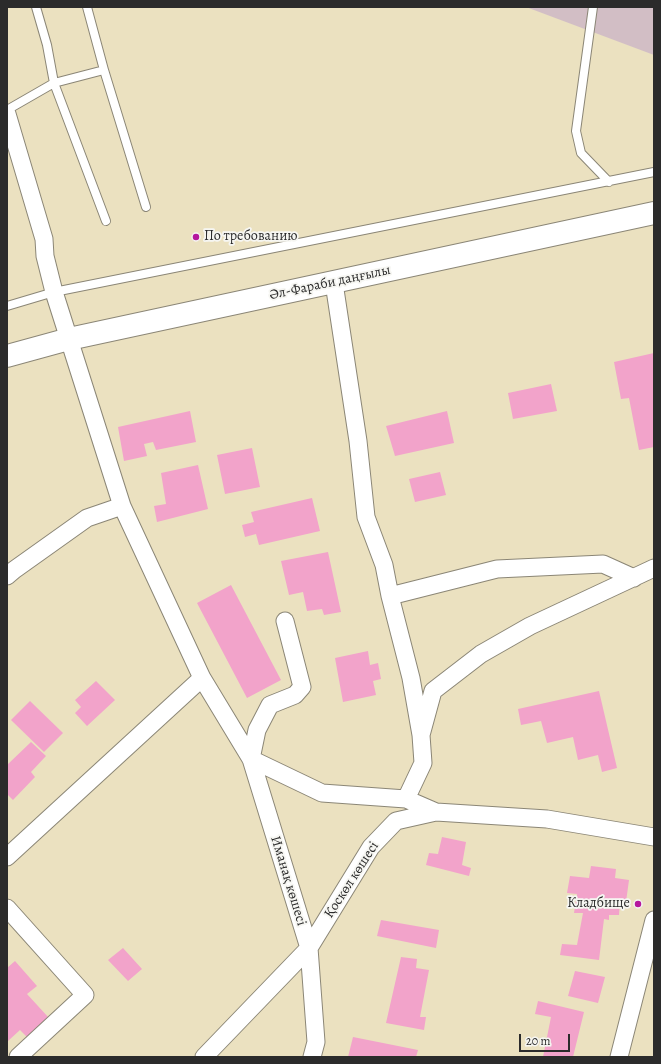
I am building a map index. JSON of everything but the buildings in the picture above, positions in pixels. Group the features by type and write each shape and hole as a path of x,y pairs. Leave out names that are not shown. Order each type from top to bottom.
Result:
{"main road":[{"name":"Әл-Фараби даңғылы","path":"7,356 69,339 654,213"}],"street":[{"name":"Иманақ көшесі","path":"7,114 44,239 45,256 54,292 122,506 202,678 251,759 309,948"},
{"path":"334,283 358,441 366,517 384,565 390,596 411,678 421,734 423,763 406,798"},
{"path":"7,576 87,518 122,506"},
{"path":"390,596 497,569 603,564 634,578"},
{"path":"421,734 433,691 480,654 530,626 654,568"},
{"path":"285,621 302,687 295,695 270,705 258,730 251,759 322,793 406,798 436,812"},
{"path":"7,857 202,678"},
{"name":"Қоскөл көшесі","path":"309,948 371,847 396,821 436,812 547,819 654,837"},
{"path":"9,914 85,995 18,1057"},
{"path":"620,1057 654,920"},
{"path":"204,1057 309,948"},
{"path":"309,948 316,1042 312,1057"}],"lane":[{"path":"36,7 47,45 54,83 106,221"},
{"path":"87,7 104,70 146,207"},
{"path":"593,7 576,131 581,153 609,182"},
{"path":"7,110 54,83 104,70"},
{"path":"7,306 54,292 654,172"}],"shaded area":[{"path":"526,7 654,7 654,55"}],"place":[{"name":"По требованию","path":"196,237"},
{"name":"Кладбище","path":"638,904"}]}
